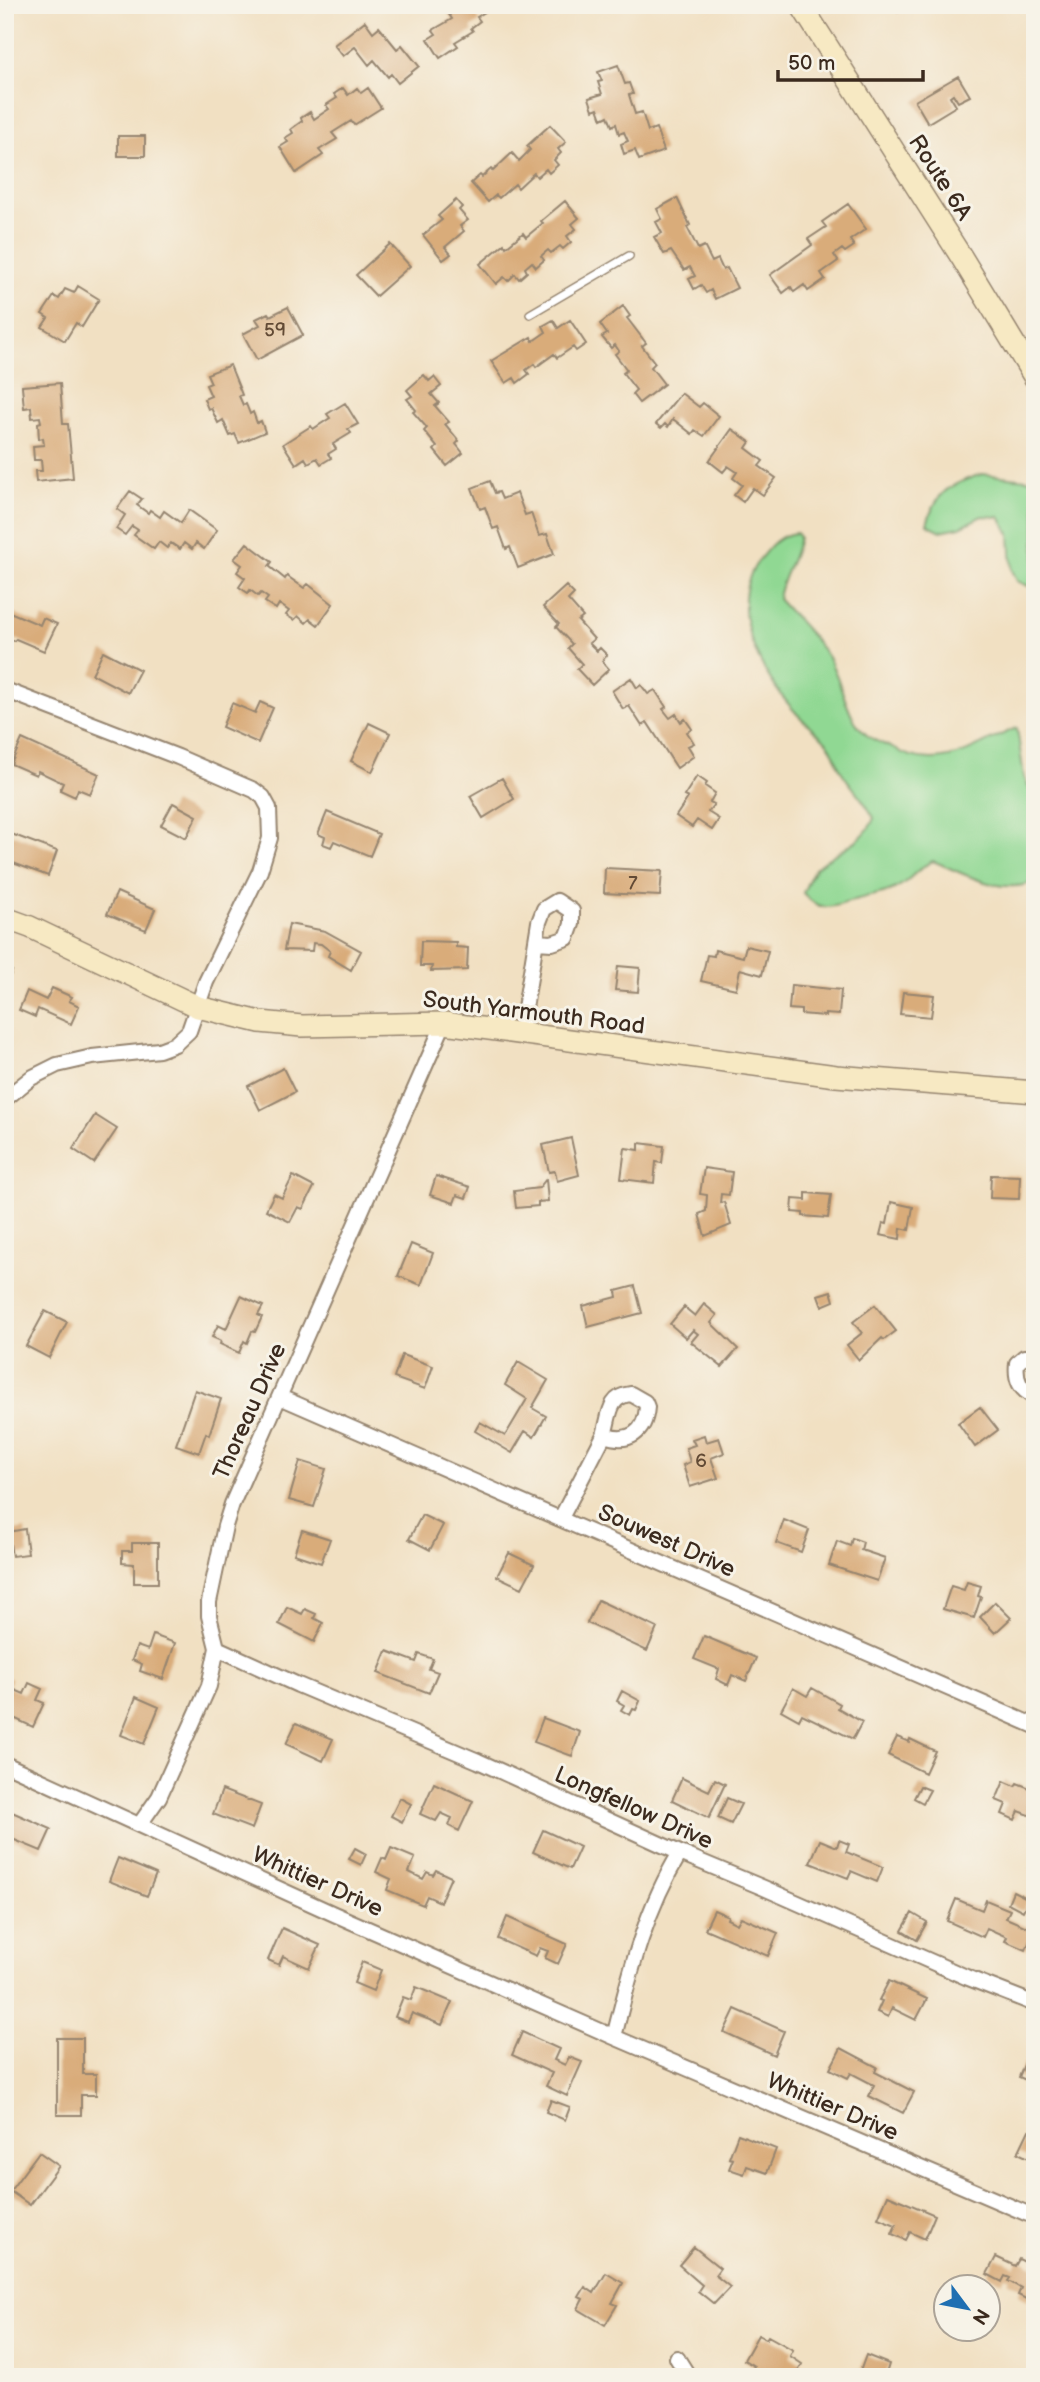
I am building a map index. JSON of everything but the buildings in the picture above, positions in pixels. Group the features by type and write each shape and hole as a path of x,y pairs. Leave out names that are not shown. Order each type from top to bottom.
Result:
{"main road":[{"name":"Route 6A","path":"801,5 1035,378"},
{"name":"South Yarmouth Road","path":"5,918 30,927 198,1007 260,1022 302,1026 444,1023 836,1076 1035,1092"}],"street":[{"path":"5,690 178,757 254,790 269,808 270,838 260,871 206,982 189,1031 175,1044 159,1050 92,1057 57,1065 31,1078 5,1099"},
{"path":"521,1033 536,943"},
{"name":"Thoreau Drive","path":"140,1824 159,1797 209,1686 217,1648 209,1616 209,1602 225,1526 249,1464 444,1023"},
{"path":"1035,1357 1024,1357 1017,1363 1016,1373 1024,1392 1035,1397"},
{"name":"Souwest Drive","path":"280,1397 1035,1726"},
{"path":"561,1518 604,1434"},
{"name":"Longfellow Drive","path":"217,1648 478,1761 680,1853 966,1977 1035,2004"},
{"name":"Whittier Drive","path":"5,1764 334,1914 1035,2217"},
{"path":"614,2037 647,1919 663,1881 680,1853"},
{"path":"677,2358 689,2377"}],"lane":[{"path":"530,314 629,256"}],"green space":[{"path":"982,474 1035,480 1035,589 1017,581 1012,570 1010,534 1000,517 982,516 960,527 941,531 927,524 935,504 946,490"},
{"path":"796,533 799,537 797,545 778,599 827,656 854,719 868,736 910,756 936,759 963,753 1017,728 1024,777 1035,801 1035,881 1023,885 997,885 983,882 933,861 894,889 831,907 817,905 803,893 816,868 863,835 874,818 843,774 829,745 798,715 772,682 752,642 746,621 745,600 749,579 759,560 779,539"}]}
